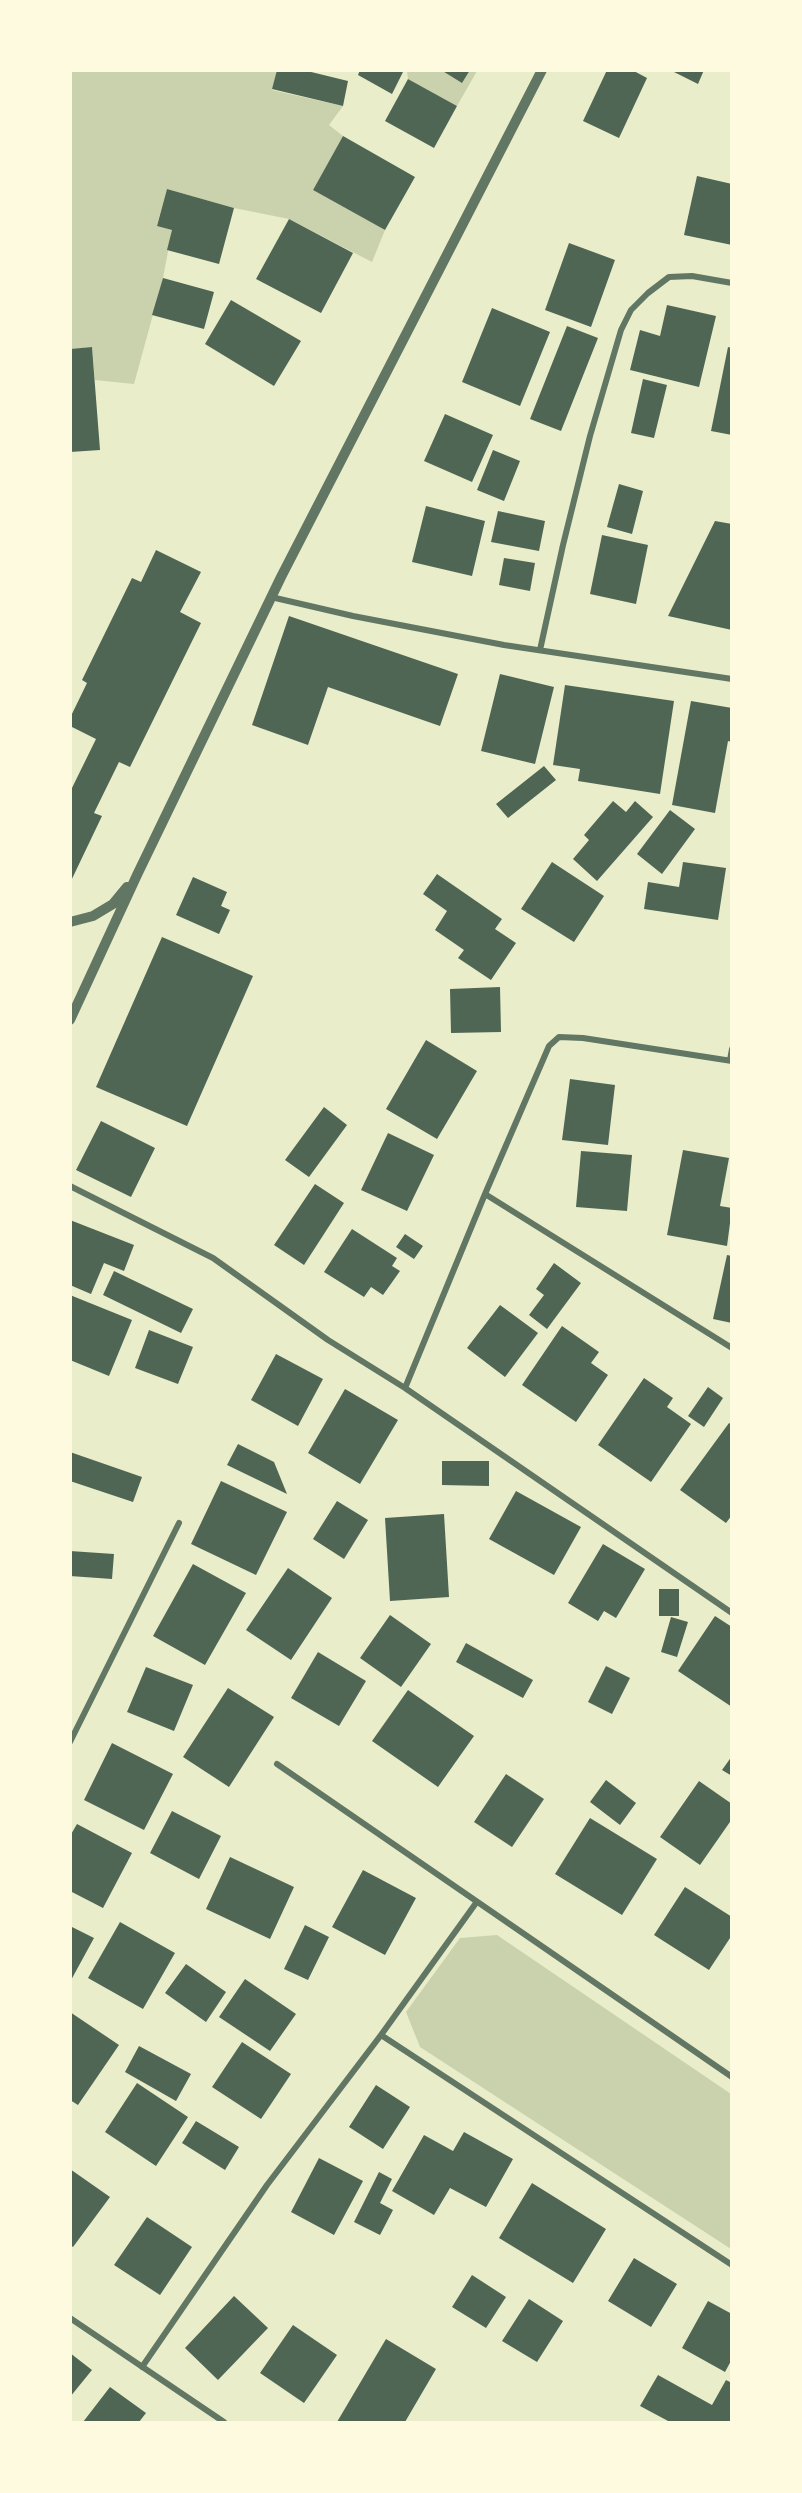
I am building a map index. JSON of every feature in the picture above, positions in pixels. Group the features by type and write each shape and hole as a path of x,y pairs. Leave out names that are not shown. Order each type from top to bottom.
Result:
{"street":[{"path":"70,1020 137,875 272,597 542,70"},
{"path":"540,650 590,436 621,330 631,310 648,292 669,277 692,276 732,283"},
{"path":"272,597 353,616 540,650 732,679"},
{"path":"70,922 93,916 113,904 137,875"},
{"path":"405,1388 549,1046 559,1037 731,1060 732,1049"},
{"path":"70,1186 213,1258 328,1340 405,1388 732,1613"},
{"path":"485,1194 732,1348"},
{"path":"70,1742 179,1523"},
{"path":"277,1764 732,2077"},
{"path":"142,2367 267,2185 381,2035 476,1903"},
{"path":"381,2035 732,2265"},
{"path":"70,2319 224,2422"}],"green space":[{"path":"71,71 277,71 272,90 343,106 329,125 343,136 313,190 385,230 372,262 289,219 234,208 167,189 157,225 172,230 163,278 134,384 95,380 92,347 71,349"},
{"path":"407,71 477,71 457,106 408,79"},
{"path":"497,1935 731,2094 731,2249 420,2047 406,2012 460,1938"}],"building":[{"path":"277,70 303,70 348,81 343,106 272,89"},
{"path":"360,70 404,70 392,94 358,75"},
{"path":"441,70 470,70 462,83"},
{"path":"607,70 632,70 647,78 619,138 583,121"},
{"path":"670,70 704,70 698,84"},
{"path":"408,79 457,106 434,148 385,121"},
{"path":"343,136 415,177 385,230 313,190"},
{"path":"697,176 732,184 732,245 684,235"},
{"path":"167,189 234,208 219,264 167,250 172,230 157,226"},
{"path":"289,219 353,253 321,313 256,279"},
{"path":"569,243 615,260 591,327 545,310"},
{"path":"163,278 214,292 204,329 152,315"},
{"path":"231,300 301,341 274,386 205,344"},
{"path":"667,305 716,316 699,387 630,370 640,330 660,336"},
{"path":"492,308 550,332 520,406 462,382"},
{"path":"567,326 598,338 561,431 530,419"},
{"path":"92,347 100,450 70,452 70,349"},
{"path":"728,347 732,348 732,435 711,431"},
{"path":"643,379 667,385 654,438 631,433"},
{"path":"445,414 493,435 472,482 424,461"},
{"path":"493,450 520,461 504,501 477,490"},
{"path":"619,484 643,491 632,534 607,527"},
{"path":"426,506 485,521 472,576 412,562"},
{"path":"498,511 545,521 539,551 491,542"},
{"path":"715,521 732,524 732,630 668,616"},
{"path":"602,535 648,545 636,604 590,594"},
{"path":"156,550 201,572 180,612 201,623 130,767 119,762 94,813 102,816 70,883 70,792 96,739 70,726 70,718 87,683 82,680 132,578 141,582"},
{"path":"504,558 535,563 530,591 499,585"},
{"path":"289,616 458,674 440,726 328,687 308,745 252,725"},
{"path":"500,674 554,687 535,764 481,751"},
{"path":"565,685 674,701 660,794 578,781 580,769 553,765"},
{"path":"691,701 732,708 732,742 728,741 715,813 672,805"},
{"path":"544,766 556,780 508,818 496,804"},
{"path":"613,801 626,812 635,801 653,817 597,881 573,859 589,840 584,835"},
{"path":"670,810 695,829 662,874 637,854"},
{"path":"552,862 604,896 574,942 521,909"},
{"path":"683,862 726,868 718,920 644,909 648,882 679,887"},
{"path":"437,874 502,919 495,929 516,943 491,980 458,958 464,950 435,930 447,911 423,894"},
{"path":"193,877 227,892 221,906 230,910 219,934 176,915"},
{"path":"162,937 253,976 187,1126 96,1087"},
{"path":"500,987 501,1032 451,1033 450,989"},
{"path":"426,1040 477,1071 437,1139 386,1109"},
{"path":"570,1079 615,1085 608,1145 562,1140"},
{"path":"324,1107 347,1125 309,1177 285,1160"},
{"path":"101,1121 155,1148 131,1197 76,1170"},
{"path":"388,1133 434,1155 407,1211 361,1190"},
{"path":"683,1150 729,1158 720,1206 732,1208 727,1246 667,1235"},
{"path":"581,1151 632,1155 627,1211 576,1207"},
{"path":"315,1184 344,1203 304,1265 274,1245"},
{"path":"70,1220 134,1245 124,1271 104,1263 91,1294 70,1285"},
{"path":"352,1229 397,1258 392,1266 400,1271 383,1295 371,1287 364,1297 324,1272"},
{"path":"405,1234 423,1246 414,1259 396,1247"},
{"path":"727,1255 732,1256 732,1323 713,1319"},
{"path":"554,1263 581,1283 547,1329 529,1315 544,1295 536,1289"},
{"path":"114,1271 193,1309 181,1333 103,1295"},
{"path":"70,1295 132,1320 109,1376 70,1360"},
{"path":"500,1305 538,1333 505,1377 467,1348"},
{"path":"562,1326 599,1352 591,1363 608,1375 576,1422 522,1385"},
{"path":"149,1330 193,1347 178,1384 135,1368"},
{"path":"276,1354 323,1379 298,1426 251,1400"},
{"path":"644,1378 673,1398 667,1407 691,1424 651,1482 598,1445"},
{"path":"708,1387 723,1398 704,1427 688,1416"},
{"path":"345,1389 398,1420 360,1484 308,1453"},
{"path":"729,1423 732,1425 732,1515 726,1523 680,1490"},
{"path":"238,1444 274,1462 287,1494 227,1465"},
{"path":"70,1452 142,1477 133,1502 70,1481"},
{"path":"442,1461 489,1461 489,1486 442,1485"},
{"path":"221,1481 287,1512 256,1575 191,1544"},
{"path":"516,1491 581,1527 554,1575 489,1539"},
{"path":"337,1501 368,1520 344,1559 313,1539"},
{"path":"444,1514 449,1597 390,1601 385,1518"},
{"path":"603,1544 645,1569 616,1618 604,1611 598,1621 568,1603"},
{"path":"70,1551 114,1554 112,1579 70,1576"},
{"path":"193,1564 246,1593 205,1665 153,1636"},
{"path":"288,1568 332,1598 291,1660 246,1630"},
{"path":"659,1589 679,1589 679,1616 659,1616"},
{"path":"390,1615 431,1644 401,1687 360,1658"},
{"path":"715,1616 732,1627 732,1707 678,1671"},
{"path":"671,1617 688,1622 677,1657 661,1652"},
{"path":"466,1643 533,1680 523,1698 456,1662"},
{"path":"318,1652 366,1681 339,1726 291,1698"},
{"path":"606,1666 630,1678 612,1714 588,1702"},
{"path":"146,1667 193,1685 174,1731 127,1712"},
{"path":"228,1688 274,1717 229,1787 183,1757"},
{"path":"408,1690 474,1736 438,1787 372,1741"},
{"path":"112,1743 173,1774 144,1830 84,1800"},
{"path":"732,1756 732,1776 722,1770"},
{"path":"506,1774 544,1799 512,1847 474,1822"},
{"path":"606,1780 636,1803 620,1825 590,1802"},
{"path":"699,1781 732,1804 732,1819 700,1865 660,1837"},
{"path":"172,1811 221,1836 199,1879 150,1853"},
{"path":"590,1818 657,1859 622,1915 555,1874"},
{"path":"77,1824 132,1853 103,1908 70,1891 70,1836"},
{"path":"230,1857 294,1887 270,1939 206,1909"},
{"path":"363,1870 416,1898 385,1955 332,1927"},
{"path":"685,1887 732,1917 732,1935 709,1970 654,1935"},
{"path":"120,1922 175,1953 143,2009 88,1978"},
{"path":"305,1925 329,1937 308,1980 284,1969"},
{"path":"70,1926 94,1938 70,1982"},
{"path":"186,1964 226,1992 206,2022 165,1993"},
{"path":"245,1979 296,2014 270,2051 219,2017"},
{"path":"70,2012 119,2045 78,2105 70,2100"},
{"path":"242,2042 291,2074 261,2119 212,2087"},
{"path":"139,2046 191,2074 176,2101 125,2072"},
{"path":"137,2083 188,2117 156,2166 105,2132"},
{"path":"376,2085 410,2107 383,2149 349,2127"},
{"path":"196,2121 239,2147 225,2170 182,2143"},
{"path":"464,2132 513,2159 486,2207 450,2188 434,2215 392,2191 424,2135 453,2151"},
{"path":"319,2158 363,2181 334,2235 291,2212"},
{"path":"70,2169 110,2197 73,2247 70,2245"},
{"path":"379,2172 392,2179 380,2203 393,2210 380,2235 354,2222"},
{"path":"532,2183 606,2229 573,2283 499,2238"},
{"path":"147,2217 192,2247 160,2295 114,2265"},
{"path":"634,2258 677,2284 651,2327 608,2301"},
{"path":"472,2275 506,2297 486,2328 452,2307"},
{"path":"234,2296 268,2328 218,2380 185,2348"},
{"path":"529,2299 563,2321 537,2362 502,2341"},
{"path":"708,2301 732,2314 732,2359 725,2372 682,2348"},
{"path":"293,2325 337,2355 304,2403 260,2373"},
{"path":"386,2339 436,2369 405,2422 337,2422"},
{"path":"70,2353 92,2370 70,2397"},
{"path":"658,2375 712,2405 726,2380 732,2383 732,2418 729,2422 670,2422 640,2406"},
{"path":"110,2387 146,2413 139,2422 83,2422"}]}
